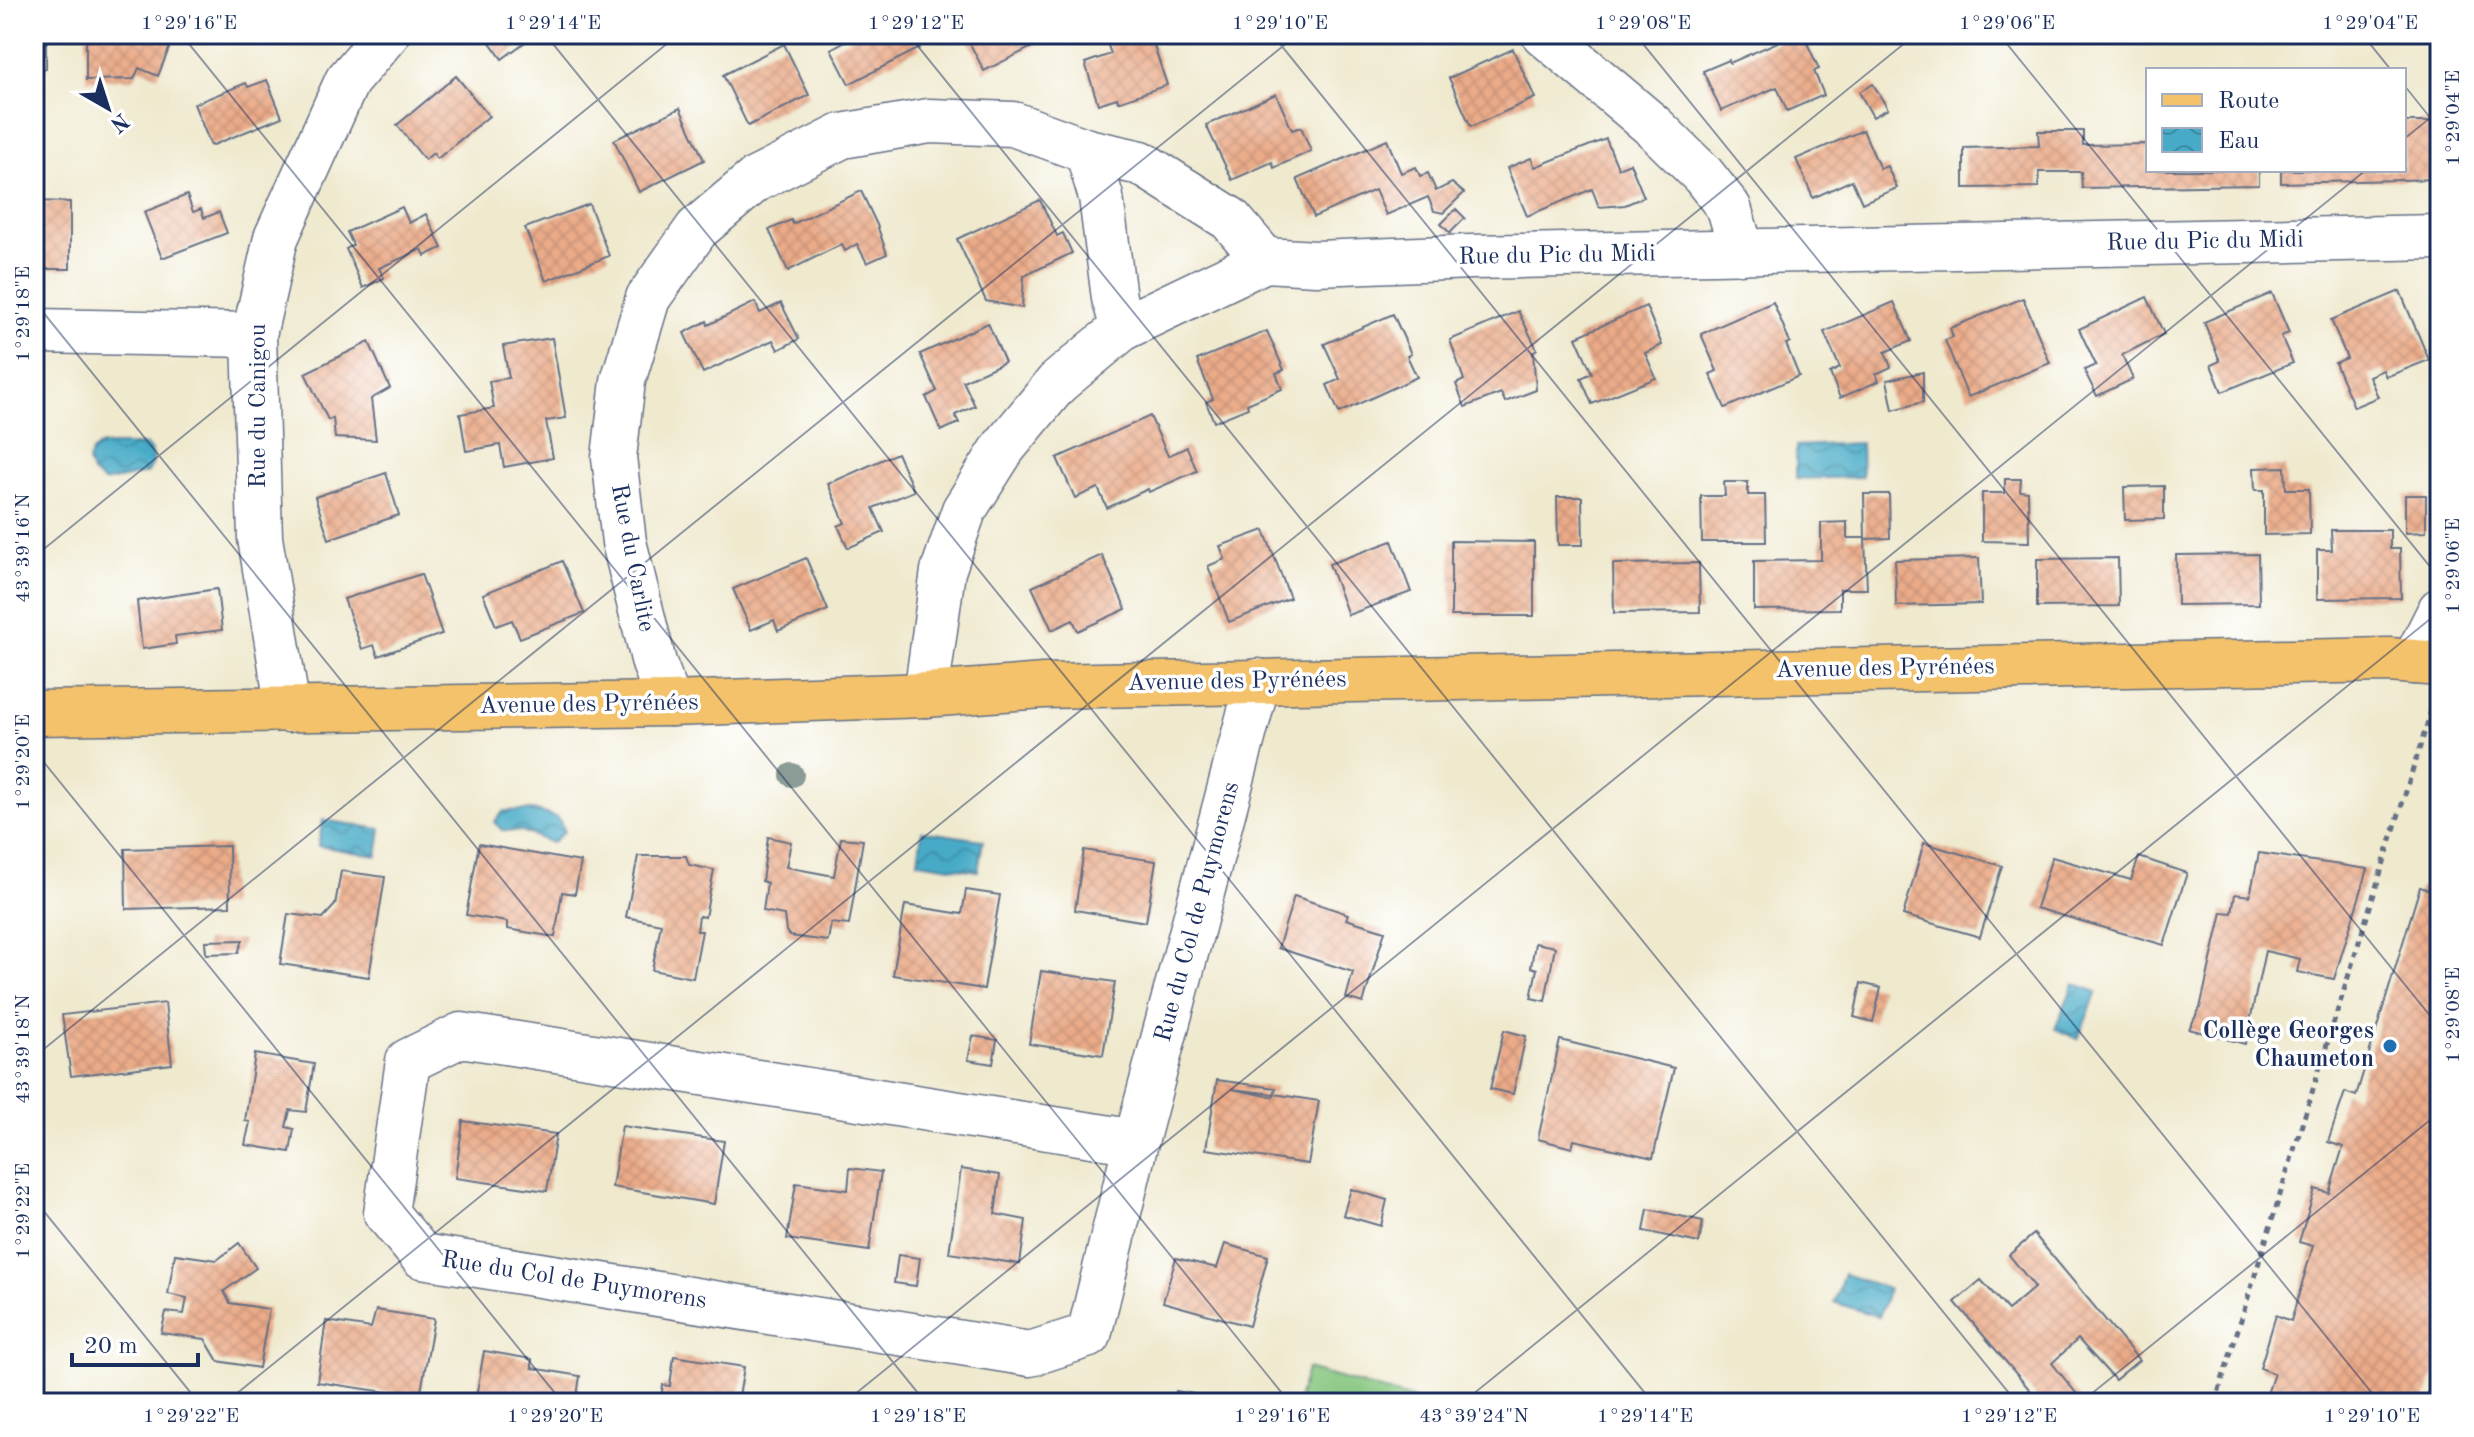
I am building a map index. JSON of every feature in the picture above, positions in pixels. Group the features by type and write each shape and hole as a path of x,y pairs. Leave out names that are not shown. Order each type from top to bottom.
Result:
{"main road":[{"name":"Avenue des Pyrénées","path":"34,713 670,704 926,695 1043,686 2389,660 2427,673"}],"street":[{"name":"Rue du Canigou","path":"288,710 260,538 254,335 276,238 347,81 387,34"},
{"path":"1544,34 1653,126 1703,175 1729,208 1742,252"},
{"name":"Rue du Carlite","path":"670,704 654,663 624,542 614,457 623,381 648,298 697,229 755,180 842,136 929,121 1013,124 1087,151 1141,163 1230,219 1265,260"},
{"path":"1087,151 1101,197 1114,298 1123,328"},
{"name":"Rue du Pic du Midi","path":"926,695 943,571 964,510 1004,447 1057,383 1123,328 1265,260 1316,263 2440,237"},
{"path":"34,331 254,335"},
{"path":"2427,673 2440,610"},
{"name":"Rue du Col de Puymorens","path":"1136,1142 461,1035 408,1061 386,1213 422,1256 1030,1354 1089,1335 1136,1142 1258,681"}],"path":[{"path":"2215,1403 2433,706 2427,673"}],"green space":[{"path":"1307,1369 1427,1403 1297,1403"}],"water":[{"path":"1861,443 1862,477 1796,479 1796,446"},
{"path":"101,445 146,445 153,455 152,465 147,473 104,482 92,473 88,461 92,452"},
{"path":"533,810 558,818 565,831 552,843 522,831 502,830 494,822 504,811"},
{"path":"323,820 381,829 377,856 318,846"},
{"path":"922,831 983,840 978,871 918,862"},
{"path":"2074,983 2097,992 2078,1039 2055,1029"},
{"path":"1844,1274 1889,1289 1879,1317 1834,1302"}],"building":[{"path":"34,34 46,34 46,69 34,69"},
{"path":"86,34 175,34 158,76 139,68 134,79 86,80"},
{"path":"484,34 536,34 502,59"},
{"path":"858,34 912,34 920,48 849,84 831,49"},
{"path":"965,34 1054,34 1054,42 1042,42 984,71"},
{"path":"1104,34 1145,34 1147,42 1152,40 1167,85 1118,102 1117,98 1098,104 1085,63 1111,54"},
{"path":"1350,34 1384,34 1355,47"},
{"path":"1786,34 1803,34 1819,69 1814,71 1824,95 1787,111 1777,87 1721,111 1703,71 1778,42 1777,38"},
{"path":"784,44 809,95 748,126 723,75"},
{"path":"1513,49 1535,98 1471,127 1449,78"},
{"path":"456,76 489,116 437,159 433,153 425,160 397,125"},
{"path":"267,80 282,117 211,146 194,104 246,83 248,87"},
{"path":"1873,84 1888,109 1873,117 1859,92"},
{"path":"1276,94 1292,130 1301,127 1311,151 1274,168 1272,162 1232,180 1206,125"},
{"path":"680,108 704,160 639,192 614,140"},
{"path":"2406,122 2440,122 2440,179 2281,183 2281,172 2406,172"},
{"path":"1863,130 1880,169 1887,166 1897,188 1862,203 1852,180 1813,198 1796,159"},
{"path":"2038,131 2083,131 2083,145 2146,144 2146,172 2259,172 2259,185 2082,188 2081,172 2039,172 2039,187 1964,188 1964,148 2039,146"},
{"path":"1606,139 1618,168 1630,163 1644,197 1625,205 1599,207 1592,189 1527,216 1507,168 1531,158 1535,167"},
{"path":"1387,140 1401,173 1416,167 1420,176 1428,173 1436,191 1452,183 1464,193 1443,213 1434,211 1428,197 1386,215 1375,190 1314,217 1297,179"},
{"path":"861,191 887,254 867,263 857,244 845,251 842,244 788,271 769,230 791,220 793,224"},
{"path":"187,195 193,212 201,209 204,218 219,212 227,233 162,258 144,212"},
{"path":"1040,200 1057,236 1063,233 1072,253 1024,276 1022,308 986,301 957,239"},
{"path":"34,201 70,202 70,269 34,269"},
{"path":"589,204 609,256 546,281 525,228"},
{"path":"402,207 409,223 426,214 442,248 425,256 422,249 379,268 384,278 363,288 346,249 353,245 347,232"},
{"path":"1456,209 1465,218 1450,233 1441,224"},
{"path":"2400,291 2429,360 2386,377 2383,370 2369,376 2378,397 2354,407 2335,363 2347,358 2331,320"},
{"path":"2272,293 2289,333 2281,336 2293,363 2222,392 2211,365 2220,361 2204,322"},
{"path":"2147,297 2164,334 2122,355 2133,379 2097,396 2084,370 2096,365 2079,329"},
{"path":"2023,298 2050,363 1968,397 1945,340 1953,337 1950,328"},
{"path":"755,302 760,313 781,303 799,339 778,350 773,340 703,373 684,333"},
{"path":"1773,302 1790,342 1786,344 1799,376 1725,408 1710,374 1717,371 1701,334"},
{"path":"1894,302 1911,341 1885,352 1891,367 1876,374 1879,381 1840,398 1830,373 1840,368 1824,332"},
{"path":"1646,306 1662,345 1645,353 1656,378 1592,404 1581,378 1592,373 1576,337"},
{"path":"1518,311 1537,349 1533,352 1536,390 1505,402 1501,393 1465,407 1456,384 1464,380 1450,340"},
{"path":"1393,314 1411,354 1407,356 1417,377 1339,413 1327,385 1340,379 1324,344"},
{"path":"988,323 1005,362 963,381 975,406 955,415 959,423 941,431 926,397 937,391 920,354"},
{"path":"1267,331 1284,370 1276,373 1282,389 1214,422 1206,402 1213,399 1197,360"},
{"path":"552,338 566,418 546,421 553,458 504,467 500,445 466,451 460,414 494,408 489,381 509,378 503,346"},
{"path":"369,342 390,388 371,399 376,440 335,438 333,418 328,420 305,373"},
{"path":"1923,372 1923,402 1893,410 1887,380"},
{"path":"34,407 37,407 38,469 34,469"},
{"path":"1150,416 1168,456 1187,447 1197,471 1107,508 1098,488 1075,498 1057,458"},
{"path":"897,453 914,491 873,508 884,532 848,548 838,526 845,523 828,484"},
{"path":"2285,467 2286,489 2309,489 2310,534 2264,535 2264,490 2255,490 2254,468"},
{"path":"386,473 399,515 329,539 315,497"},
{"path":"2005,479 2021,479 2020,491 2028,492 2029,542 1982,541 1982,493 2005,493"},
{"path":"1724,482 1748,482 1748,495 1765,495 1766,542 1702,542 1701,496 1725,496"},
{"path":"2164,486 2164,519 2125,520 2124,487"},
{"path":"1864,494 1889,494 1890,538 1865,539 1867,589 1840,589 1840,609 1754,610 1754,561 1821,560 1821,523 1847,522 1847,538 1865,538"},
{"path":"2405,495 2426,495 2426,532 2405,533"},
{"path":"1557,497 1582,497 1583,545 1558,545"},
{"path":"1264,530 1290,598 1229,622 1208,566 1225,559 1220,546"},
{"path":"2331,530 2390,530 2390,549 2400,549 2401,598 2317,599 2317,550 2332,550"},
{"path":"1392,541 1411,592 1348,615 1329,564"},
{"path":"1451,541 1534,542 1534,616 1451,616"},
{"path":"2258,554 2259,604 2177,605 2176,555"},
{"path":"1102,555 1126,609 1078,631 1073,620 1052,630 1032,587"},
{"path":"806,558 828,610 778,631 774,620 751,630 733,589"},
{"path":"1979,558 1981,604 1896,606 1895,560"},
{"path":"2118,558 2119,606 2037,607 2037,559"},
{"path":"562,561 584,613 520,638 512,620 496,626 483,594"},
{"path":"1699,563 1700,612 1614,613 1613,564"},
{"path":"421,574 442,634 378,656 374,645 362,649 344,599"},
{"path":"217,589 222,630 175,636 176,644 142,649 137,601"},
{"path":"768,837 791,842 786,867 834,876 841,838 863,840 849,925 831,923 828,941 790,936 786,931 784,915 763,911 767,883 762,881"},
{"path":"1924,843 2002,866 1980,937 1903,915"},
{"path":"479,844 581,862 575,894 562,892 555,937 507,929 507,922 466,915"},
{"path":"229,846 230,906 126,909 125,849"},
{"path":"1084,850 1156,861 1146,922 1075,910"},
{"path":"2259,853 2368,869 2334,979 2297,972 2300,959 2265,951 2245,1044 2189,1029 2200,1008 2222,912 2232,913 2235,894 2250,896"},
{"path":"638,856 686,856 689,865 714,870 705,917 699,916 697,931 702,931 693,978 652,970 661,924 626,917"},
{"path":"2052,857 2131,880 2139,857 2187,873 2164,945 2036,908"},
{"path":"341,871 385,877 369,977 280,964 288,914 323,918 335,905"},
{"name":"Collège Georges Chaumeton","path":"2420,887 2440,893 2440,1355 2425,1403 2264,1403 2274,1373 2260,1368 2276,1315 2291,1321 2313,1246 2299,1242 2315,1189 2329,1193 2343,1147 2328,1142 2345,1092 2356,1096"},
{"path":"966,890 1000,895 984,989 893,975 905,905 962,914"},
{"path":"1294,896 1348,914 1346,919 1385,931 1363,1003 1346,998 1353,972 1278,948"},
{"path":"243,940 238,953 206,954 205,941"},
{"path":"1535,943 1555,947 1545,1001 1531,998 1537,969 1531,967"},
{"path":"1041,971 1115,982 1103,1055 1029,1044"},
{"path":"1861,983 1881,988 1873,1022 1854,1017"},
{"path":"165,1003 172,1064 71,1076 62,1015"},
{"path":"1504,1030 1526,1036 1513,1094 1490,1089"},
{"path":"973,1036 997,1040 993,1064 968,1060"},
{"path":"1560,1040 1674,1068 1653,1158 1574,1140 1572,1148 1538,1139"},
{"path":"255,1054 314,1064 306,1112 290,1110 286,1127 294,1129 290,1152 245,1145 250,1122 245,1121"},
{"path":"1217,1080 1276,1088 1274,1094 1319,1101 1308,1164 1206,1149","holes":["1232,1089 1274,1094 1273,1097"]},
{"path":"463,1121 556,1134 547,1191 455,1178"},
{"path":"622,1126 724,1141 714,1204 612,1187"},
{"path":"850,1168 881,1172 869,1251 787,1239 796,1183 848,1190"},
{"path":"961,1169 1000,1175 995,1214 1026,1220 1020,1264 949,1253"},
{"path":"1351,1189 1387,1200 1381,1226 1343,1215"},
{"path":"1648,1209 1703,1221 1699,1243 1644,1231"},
{"path":"2034,1234 2139,1360 2115,1380 2078,1339 2052,1363 2084,1403 2041,1403 1955,1302 1981,1280 2008,1310 2035,1287 2009,1255"},
{"path":"239,1243 256,1268 224,1291 230,1303 269,1309 259,1368 218,1361 205,1339 161,1333 166,1312 184,1314 187,1298 168,1294 175,1254 217,1260"},
{"path":"1225,1244 1268,1256 1249,1326 1163,1302 1176,1258 1217,1268"},
{"path":"898,1255 920,1258 916,1286 894,1283"},
{"path":"376,1310 434,1319 420,1397 317,1382 326,1321 371,1328"},
{"path":"484,1351 532,1359 532,1368 580,1376 576,1403 475,1403"},
{"path":"674,1356 744,1367 738,1403 660,1403 663,1385 670,1386"},
{"path":"1176,1391 1216,1398 1215,1403 1174,1403"}],"place":[{"name":"Collège Georges Chaumeton","path":"2390,1046"}]}
